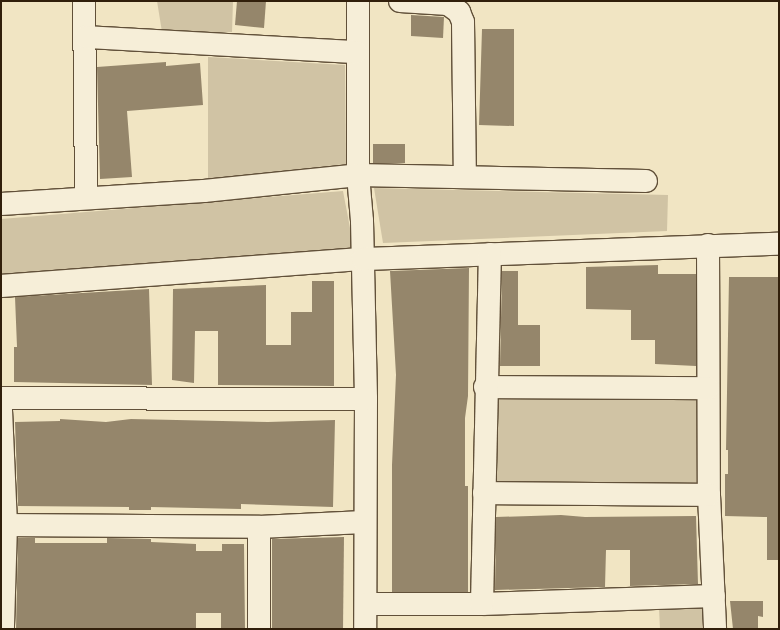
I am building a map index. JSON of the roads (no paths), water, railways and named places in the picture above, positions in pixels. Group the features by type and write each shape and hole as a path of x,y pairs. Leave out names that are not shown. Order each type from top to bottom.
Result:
{"street":[{"path":"84,1 86,37 86,197"},
{"path":"358,1 356,52 358,175 363,259 366,399 364,522 366,604 365,629"},
{"path":"400,1 437,1 448,4 459,12 463,22 465,176"},
{"path":"86,37 356,52"},
{"path":"1,204 204,190 358,175 465,176 646,181"},
{"path":"1,286 363,259 708,245 779,244"},
{"path":"708,245 709,495 716,629"},
{"path":"482,604 485,387 490,254"},
{"path":"485,387 708,388"},
{"path":"1,398 366,399"},
{"path":"1,410 4,525 3,629"},
{"path":"484,493 709,495"},
{"path":"4,525 259,527 364,522"},
{"path":"259,527 259,629"},
{"path":"366,604 482,604 714,596"}]}
